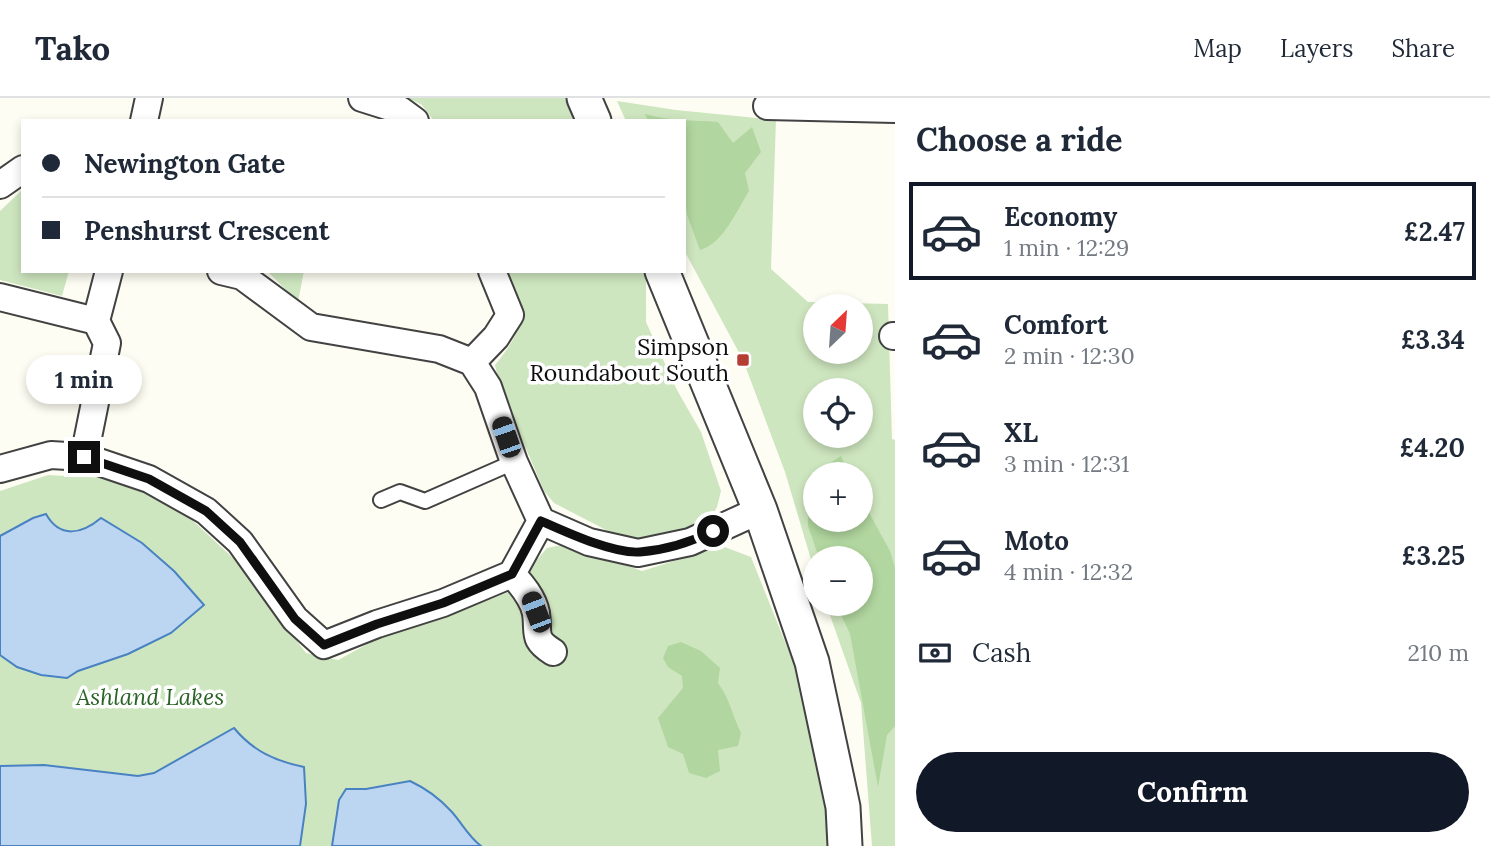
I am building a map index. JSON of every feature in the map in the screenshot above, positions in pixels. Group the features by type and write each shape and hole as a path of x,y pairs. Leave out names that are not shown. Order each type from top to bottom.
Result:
{"street":[{"path":"144,119 149,98"},
{"path":"362,98 400,110 412,119"},
{"path":"584,98 593,119"},
{"path":"767,106 895,109"},
{"path":"0,185 21,170"},
{"path":"84,457 107,343 96,321 108,273"},
{"path":"229,273 242,276 311,327 439,349 472,362 488,387 514,462 541,521 589,542 638,553 690,542 760,510"},
{"path":"472,362 496,337 510,314 493,273"},
{"path":"663,273 760,510 812,662 843,807 845,846"},
{"path":"0,297 96,321"},
{"path":"0,469 51,455 84,457 149,479 206,511 240,542 295,619 324,645 377,624 443,603 512,574 541,521"},
{"path":"512,574 528,594 536,612 535,634 543,646 552,652"}],"lane":[{"path":"381,500 400,492 425,501 514,462"}],"green space":[{"path":"408,98 570,98 579,119 432,119 422,105"},
{"path":"617,101 776,120 771,269 803,298 803,364 873,364 873,304 888,304 892,439 895,440 895,846 872,846 861,703 830,616 873,616 873,546 807,546 785,472 743,360 686,254 686,119 625,119"},
{"path":"645,114 672,119 647,119"},
{"path":"686,120 718,122 733,143 752,127 761,152 745,173 749,191 729,225 716,241 700,250 687,215"},
{"path":"21,191 21,273 68,273 62,296 0,280 0,211"},
{"path":"269,273 304,273 298,302"},
{"path":"504,273 646,273 646,322 677,390 701,432 721,491 709,522 689,532 635,545 554,503 544,491 500,387 495,365 514,338 520,322 517,297"},
{"path":"841,456 844,462 832,462"},
{"name":"Ashland Lakes","path":"48,475 106,478 178,507 233,558 306,653 338,660 384,635 435,621 509,592 547,548 566,544 642,571 722,546 751,557 804,689 828,815 831,846 0,846 0,491"},
{"path":"873,520 890,551 895,568 895,726 887,735 878,787 850,634 842,616 873,616 873,546 815,546 810,532 873,532"},
{"path":"681,642 701,651 720,668 718,683 741,733 738,746 718,750 720,771 706,778 689,773 683,754 668,747 658,718 683,688 682,676 668,667 663,658 668,646"}],"water":[{"path":"46,514 58,527 72,531 86,528 101,518 142,543 174,571 204,605 171,633 128,654 78,671 67,678 41,675 17,667 0,655 0,536"},
{"path":"234,728 265,754 304,767 306,804 300,846 0,846 0,766 44,765 138,776 154,773"},
{"path":"410,781 442,802 481,846 332,846 339,800 346,789 366,789"}],"place":[{"name":"Simpson Roundabout South","path":"743,360"}],"route":[{"path":"84,457 149,479 206,511 240,542 295,619 324,645 377,624 443,603 512,574 541,521 589,542 638,553 690,542 713,531"}]}
